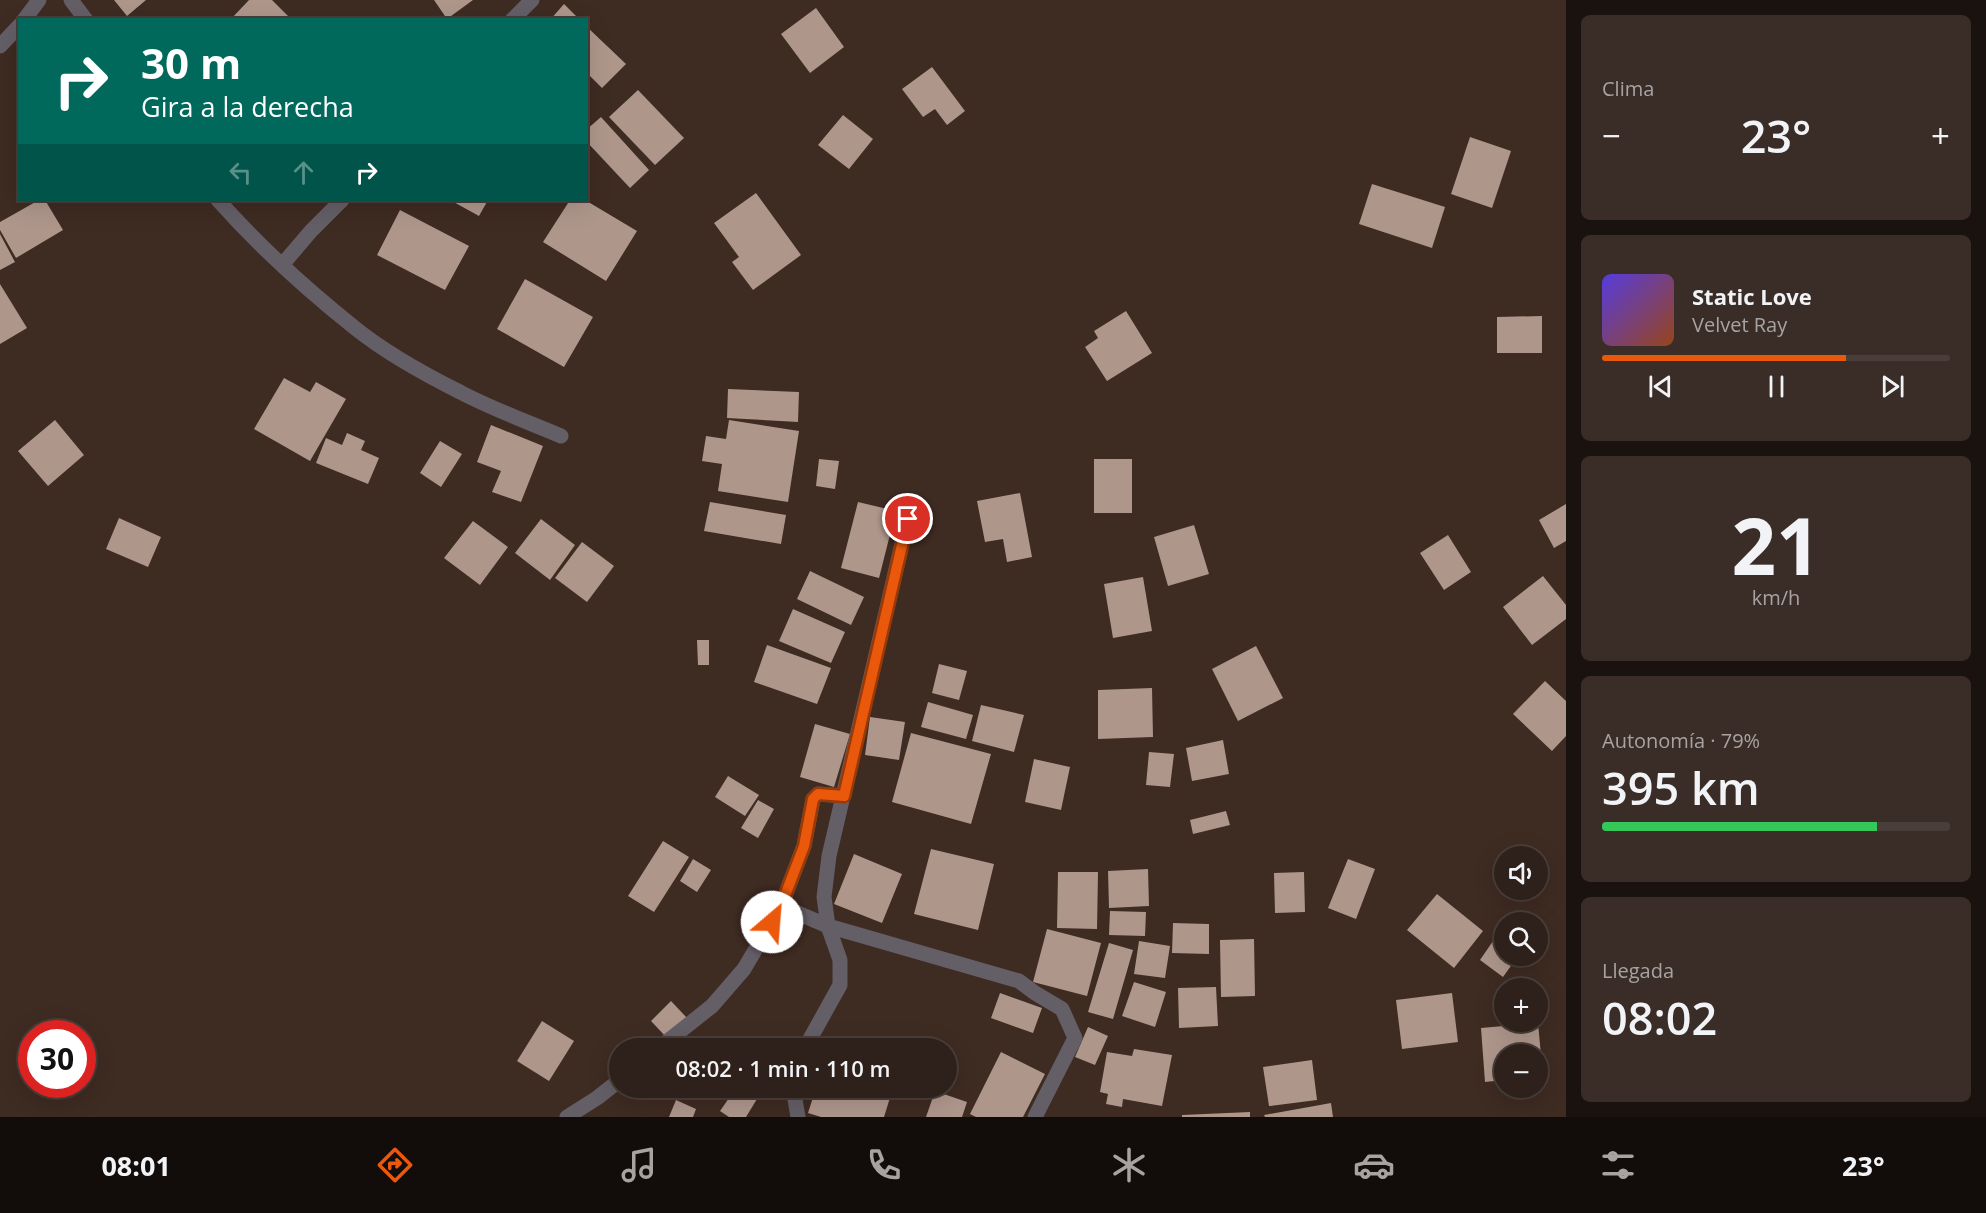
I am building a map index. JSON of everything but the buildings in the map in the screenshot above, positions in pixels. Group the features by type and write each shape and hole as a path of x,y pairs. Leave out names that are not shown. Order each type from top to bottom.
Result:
{"street":[{"path":"26,18 39,0"},
{"path":"71,0 84,18"},
{"path":"514,18 532,0"},
{"path":"0,46 18,27"},
{"path":"219,201 282,265 356,329 405,361 462,393 561,436"},
{"path":"282,265 341,201"},
{"path":"811,1038 840,986 840,960 828,926 824,897 829,856 908,519"},
{"path":"672,1038 712,1006 744,969 781,906 804,846 813,799 818,794 844,796"},
{"path":"781,906 828,926 1018,981 1062,1009 1075,1038 1035,1117"},
{"path":"567,1117 609,1089"},
{"path":"795,1098 798,1117"}],"route":[{"path":"772,922 781,906 804,846 813,799 818,794 844,796 908,519"}]}
